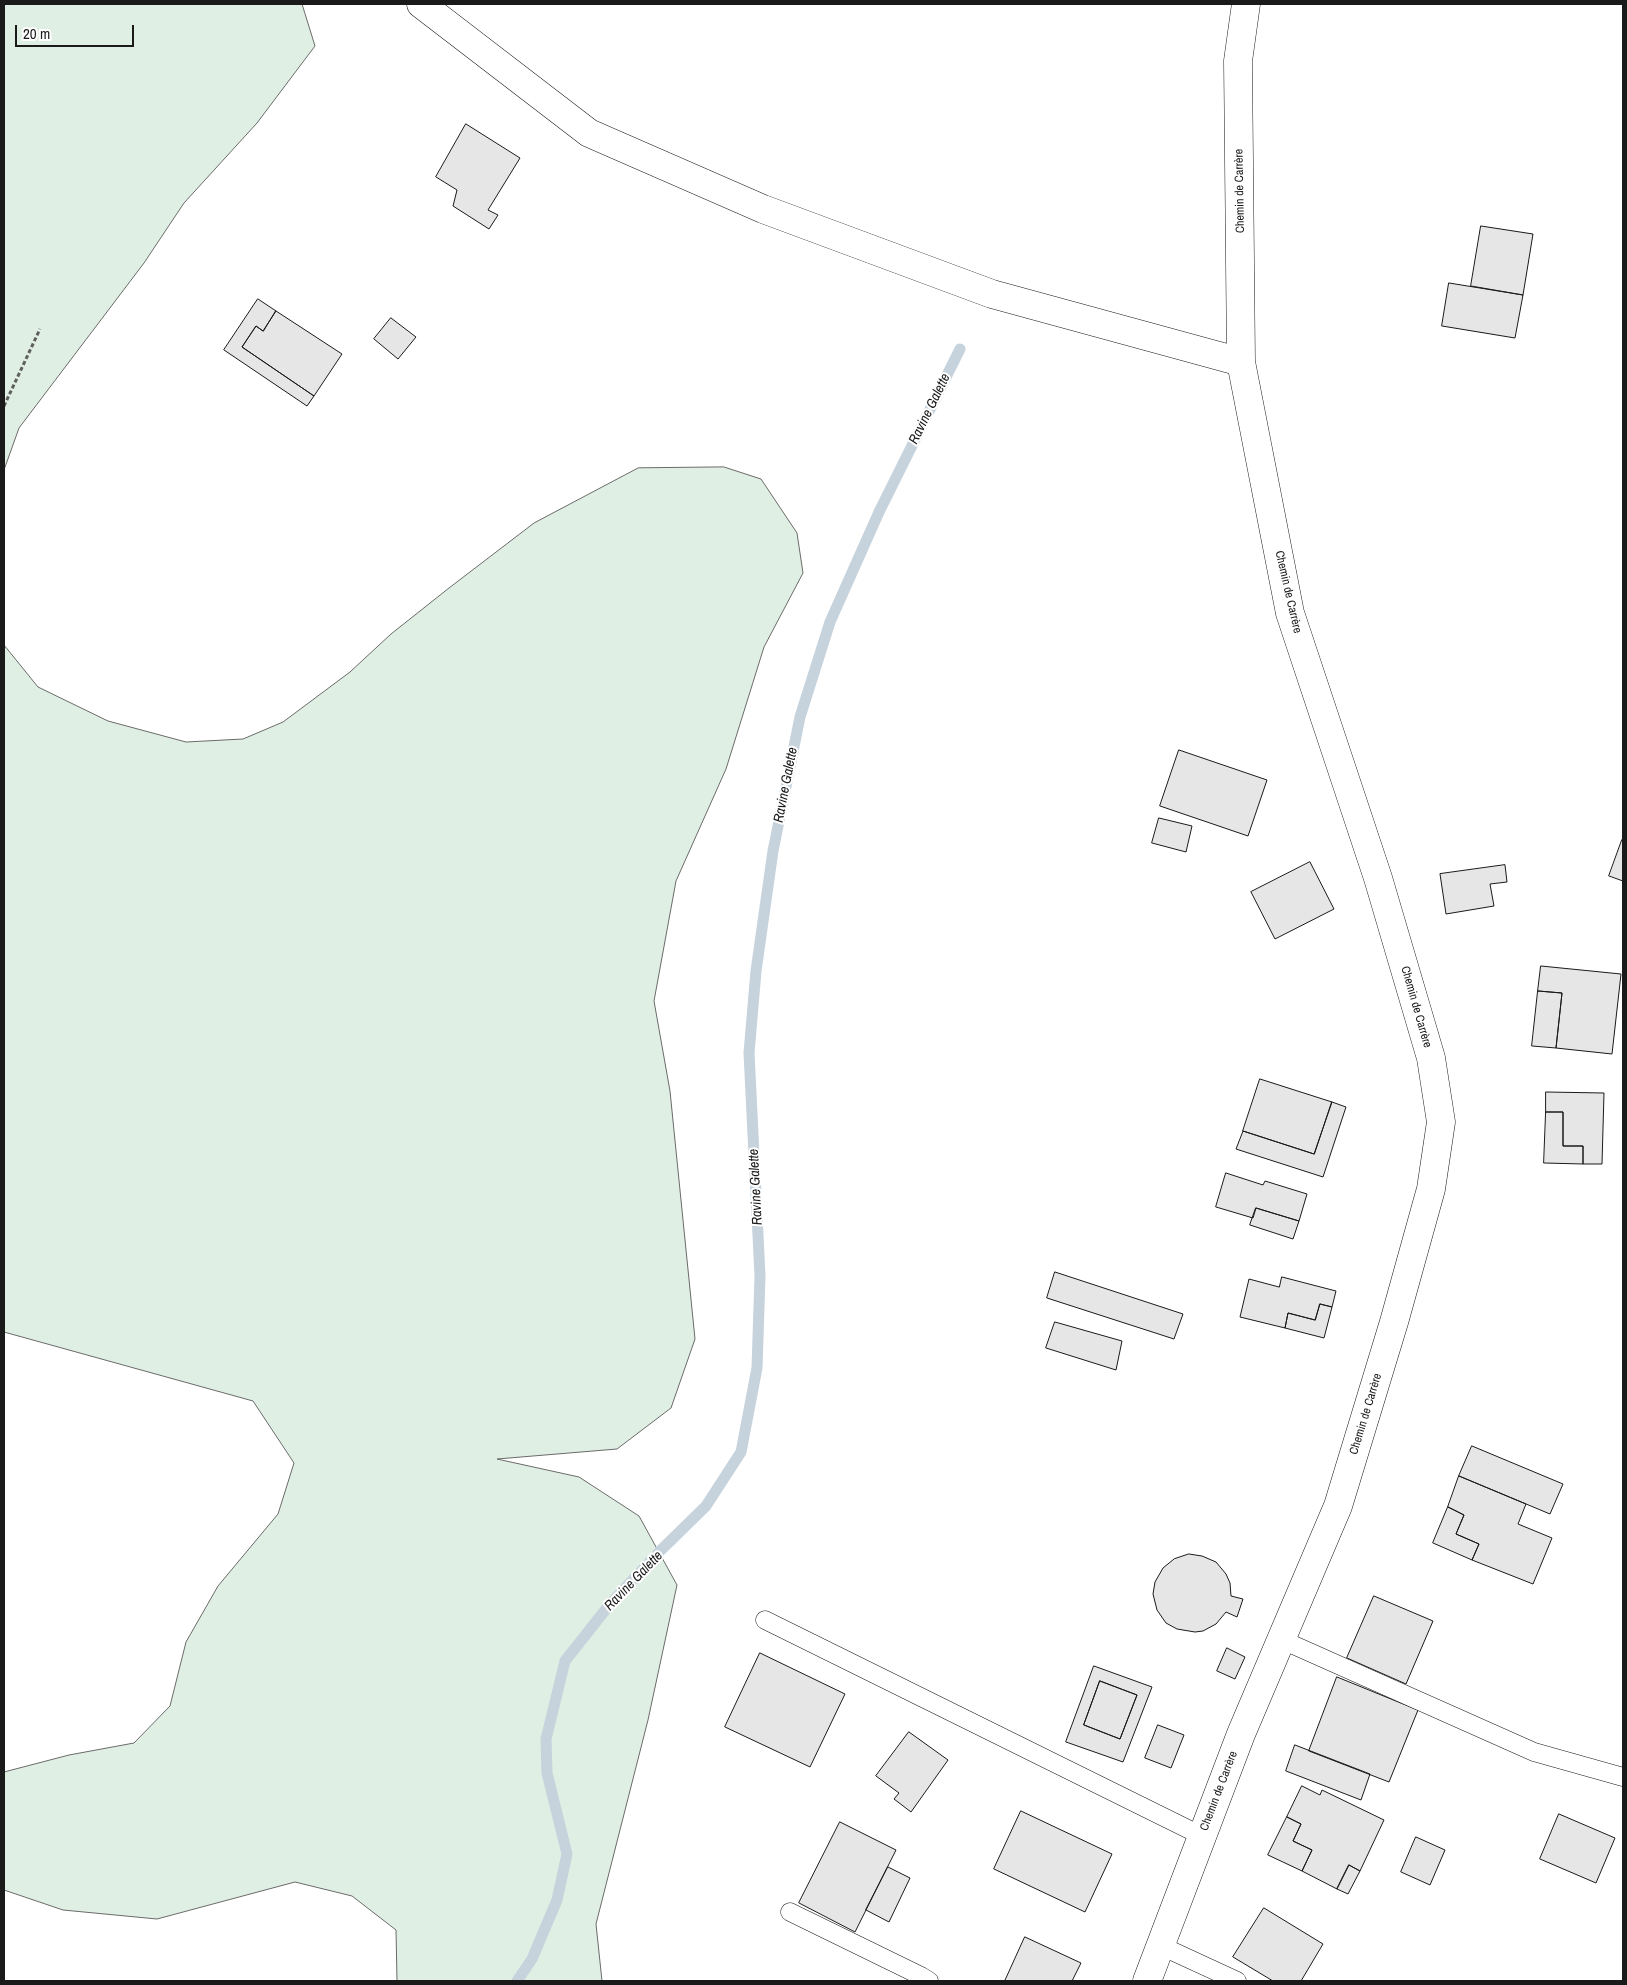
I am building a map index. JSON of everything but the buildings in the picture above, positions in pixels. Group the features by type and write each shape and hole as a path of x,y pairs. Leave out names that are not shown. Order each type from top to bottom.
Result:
{"street":[{"path":"421,4 589,133 763,209 992,294 1241,362"},
{"name":"Chemin de Carrère","path":"1147,1981 1159,1945 1241,1734 1338,1506 1394,1322 1431,1189 1441,1122 1431,1058 1381,887 1290,613 1241,362 1238,61 1246,4"}],"lane":[{"path":"764,1620 1202,1836"},
{"path":"1280,1639 1534,1752 1623,1777"},
{"path":"790,1912 929,1981"},
{"path":"1159,1945 1237,1981"}],"path":[{"path":"4,406 40,329"}],"green space":[{"path":"4,4 302,4 315,46 257,123 184,203 144,263 19,428 4,470"},
{"path":"724,467 761,479 797,533 803,573 764,647 726,769 676,881 654,1001 670,1091 695,1339 671,1408 617,1449 497,1459 579,1477 639,1516 677,1585 648,1720 596,1924 602,1981 397,1981 396,1930 352,1896 295,1882 157,1919 63,1910 4,1890 4,1772 69,1755 134,1743 170,1706 186,1642 218,1586 278,1514 294,1463 253,1401 4,1332 4,645 38,687 108,721 186,742 243,739 283,722 350,672 391,634 534,523 638,468"}],"waterway":[{"name":"Ravine Galette","path":"517,1981 532,1959 557,1900 567,1854 547,1773 546,1739 565,1661 610,1604 706,1506 741,1452 757,1368 760,1276 749,1053 756,971 773,851 800,717 830,622 879,512 960,349"}]}
